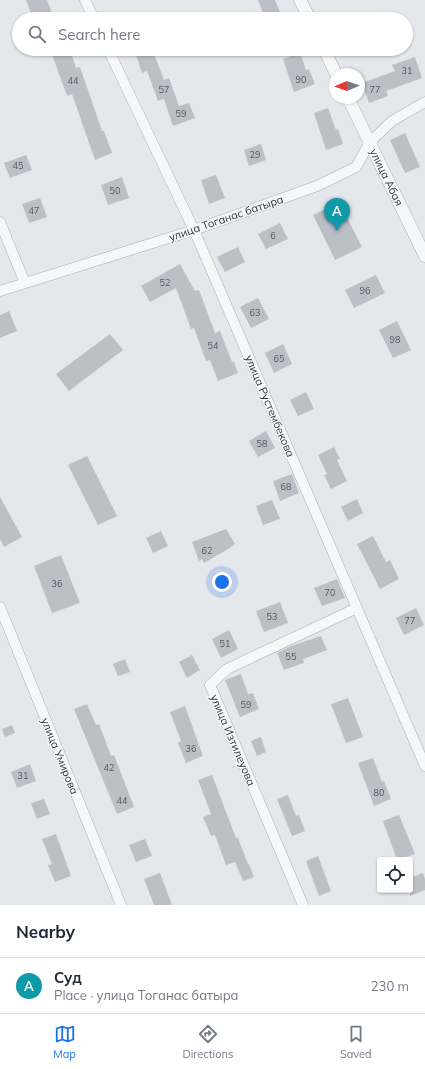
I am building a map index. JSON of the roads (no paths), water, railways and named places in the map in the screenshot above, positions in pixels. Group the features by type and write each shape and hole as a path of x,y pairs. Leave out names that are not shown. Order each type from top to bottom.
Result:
{"street":[{"path":"85,0 91,12"},
{"path":"300,0 306,12"},
{"name":"улица Рустембекова","path":"111,56 194,230 425,766"},
{"path":"327,56 333,68"},
{"name":"улица Тоганас батыра","path":"0,291 194,230 317,186 356,167 370,142 392,121 425,102"},
{"name":"улица Абая","path":"351,104 425,256"},
{"path":"0,222 24,283"},
{"name":"улица Умирова","path":"0,607 121,905"},
{"name":"улица Изтилеуова","path":"303,905 210,685 227,670 357,608"}],"place":[{"name":"Суд","path":"337,231"}]}
